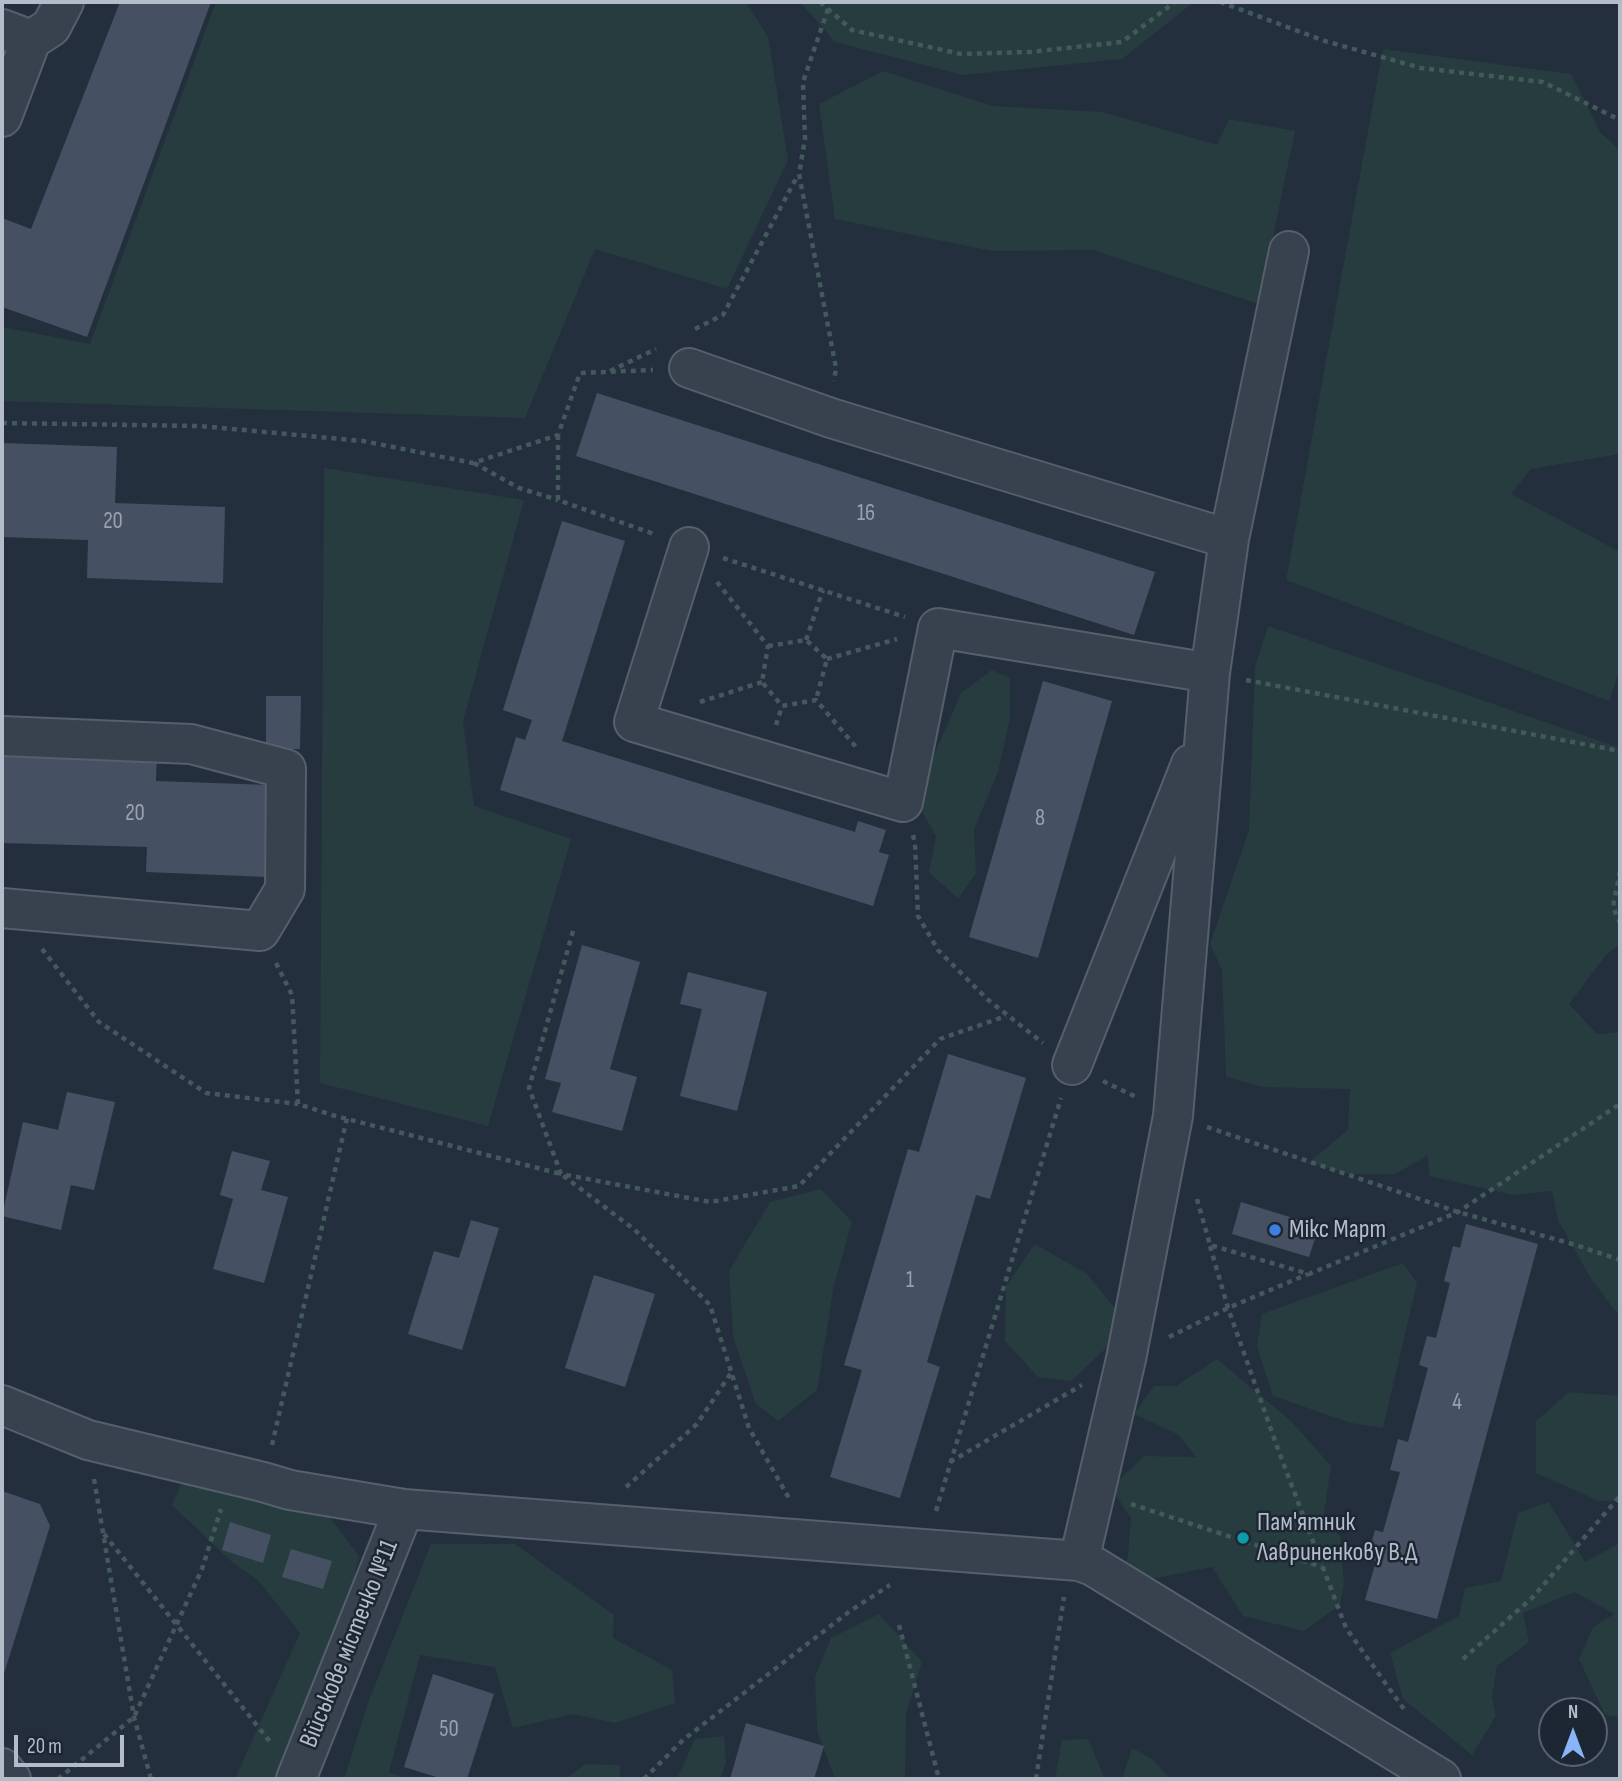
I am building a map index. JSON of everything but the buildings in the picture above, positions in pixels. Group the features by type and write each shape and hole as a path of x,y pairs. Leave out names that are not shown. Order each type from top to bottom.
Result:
{"street":[{"path":"2,117 16,35 51,27 64,2"},
{"path":"1072,1576 1095,1493 1126,1359 1173,1116 1210,673 1229,539 1289,251"},
{"path":"681,348 831,418 1229,539"},
{"path":"689,547 635,722 903,802 938,628 1210,673"},
{"path":"1072,1065 1206,727"},
{"path":"2,736 191,744 286,769 285,889 260,931 6,908"},
{"path":"2,1405 88,1440 290,1490 404,1509 926,1549 1072,1576 1093,1566 1441,1779"},
{"name":"Військове містечко №11","path":"297,1777 404,1509"},
{"path":"2,1768 11,1779"}],"path":[{"path":"820,2 852,30 961,54 1029,52 1122,42 1175,2"},
{"path":"1220,2 1325,41 1421,68 1544,82 1620,120"},
{"path":"558,500 558,435 580,373 607,373 681,348 723,315 799,174 805,139 803,82 828,9"},
{"path":"799,174 836,368 831,418"},
{"path":"607,373 681,348"},
{"path":"2,423 200,426 363,441 473,463 519,488 938,628"},
{"path":"473,463 558,435"},
{"path":"689,547 768,646 762,682 782,706 816,700"},
{"path":"806,640 823,590"},
{"path":"827,659 938,628"},
{"path":"768,646 806,640"},
{"path":"806,640 827,659"},
{"path":"816,700 827,659"},
{"path":"1210,673 1620,751"},
{"path":"816,700 859,751"},
{"path":"1620,872 1613,907 1620,923"},
{"path":"6,908 99,1022 206,1093 298,1104 561,1174 710,1202 799,1186 940,1039 1006,1016"},
{"path":"260,931 292,995 298,1104"},
{"path":"573,931 529,1088 561,1174 635,1230 710,1305 748,1427 814,1541"},
{"path":"644,1779 682,1740 850,1611 921,1565 1072,1065"},
{"path":"1173,1116 1458,1212 1620,1260"},
{"path":"58,1779 134,1717 202,1569 248,1478 347,1118"},
{"path":"1210,1245 1228,1308 1346,1628 1414,1723"},
{"path":"585,1523 697,1424 731,1373"},
{"path":"88,1440 134,1717 151,1779"},
{"path":"1095,1493 1323,1567"},
{"path":"1463,1659 1533,1597 1620,1496"},
{"path":"103,1534 297,1777"},
{"path":"1036,1779 1072,1576"},
{"path":"899,1625 939,1779"}],"green space":[{"path":"216,2 746,2 768,37 788,160 727,289 595,249 525,418 2,401 2,327 90,344"},
{"path":"800,2 1194,2 1122,59 963,75 835,42"},
{"path":"1383,49 1571,74 1600,132 1620,151 1620,454 1531,469 1511,494 1620,552 1620,669 1609,701 1286,580"},
{"path":"883,71 993,106 1103,112 1217,145 1229,119 1295,131 1259,304 1093,250 992,251 835,219 819,104"},
{"path":"324,468 524,500 463,721 474,806 571,839 488,1126 320,1083"},
{"path":"1268,626 1620,748 1620,944 1606,955 1569,1004 1597,1034 1620,1032 1620,1312 1615,1311 1590,1277 1558,1220 1552,1191 1513,1195 1430,1176 1427,1156 1395,1174 1350,1174 1308,1163 1348,1130 1350,1089 1262,1087 1226,1077 1222,970 1210,944 1249,830 1255,667"},
{"path":"992,670 1010,678 1010,718 998,772 974,829 976,873 958,899 929,872 936,836 915,799 961,693"},
{"path":"821,1189 852,1222 834,1285 817,1390 778,1421 756,1404 733,1337 729,1271 770,1202"},
{"path":"1035,1244 1087,1274 1119,1313 1119,1336 1071,1381 1038,1377 1005,1341 1006,1286"},
{"path":"1403,1263 1417,1283 1383,1428 1351,1423 1273,1396 1257,1347 1262,1314"},
{"path":"1217,1359 1291,1421 1331,1466 1323,1520 1340,1536 1344,1584 1340,1605 1304,1631 1243,1616 1212,1567 1146,1580 1127,1564 1131,1518 1111,1488 1144,1456 1196,1457 1179,1435 1134,1414 1154,1386 1176,1386"},
{"path":"1569,1392 1620,1396 1620,1501 1599,1501 1536,1473 1536,1421"},
{"path":"186,1474 325,1511 359,1556 341,1637 282,1779 235,1779 300,1633 258,1580 233,1563 172,1505"},
{"path":"1549,1502 1585,1562 1620,1543 1620,1717 1608,1715 1608,1697 1597,1697 1579,1659 1593,1627 1614,1614 1575,1592 1523,1613 1529,1642 1497,1666 1492,1697 1496,1716 1472,1755 1403,1699 1390,1653 1459,1616 1465,1588 1501,1581 1518,1513"},
{"path":"431,1544 515,1544 614,1615 613,1638 672,1670 675,1703 615,1723 573,1714 513,1728 495,1667 420,1655 389,1772 407,1779 344,1779 368,1703"},
{"path":"879,1614 922,1662 906,1713 905,1779 835,1779 817,1730 815,1677 831,1638"},
{"path":"724,1736 726,1763 720,1779 677,1779 695,1739"},
{"path":"1088,1739 1105,1779 1055,1779 1062,1740"},
{"path":"1132,1748 1152,1759 1171,1779 1122,1779"},
{"path":"586,1764 620,1765 620,1779 565,1779"}],"place":[{"name":"Мікс Март","path":"1275,1230"},
{"name":"Пам'ятник Лавриненкову В.Д","path":"1243,1538"}]}
